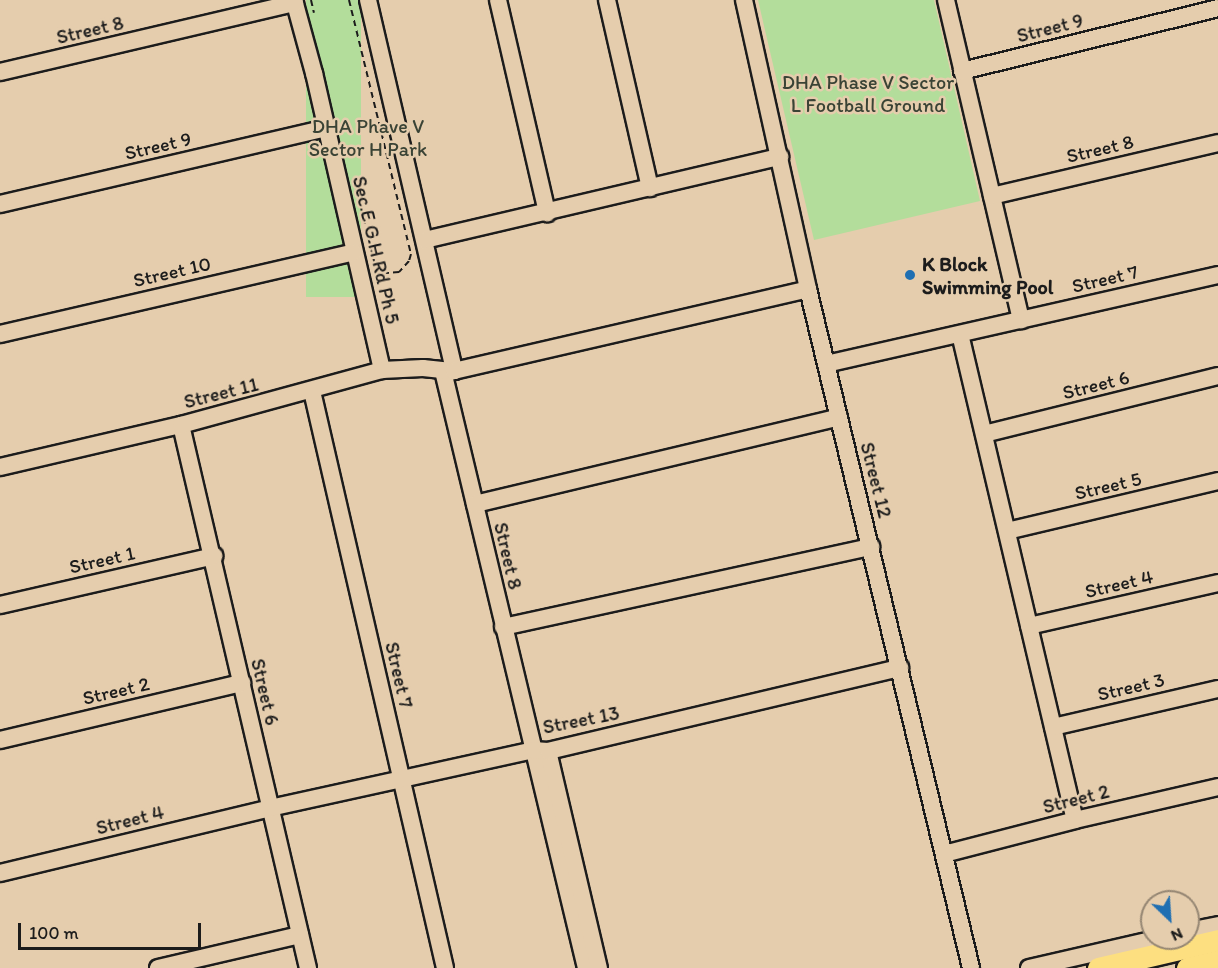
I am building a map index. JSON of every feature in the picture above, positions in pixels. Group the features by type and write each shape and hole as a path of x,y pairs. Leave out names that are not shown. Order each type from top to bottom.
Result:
{"main road":[{"path":"1098,968 1218,940"},
{"path":"1188,968 1218,961"}],"street":[{"name":"Street 8","path":"368,0 425,240 448,371 503,627 541,750 599,968"},
{"path":"498,0 547,213"},
{"path":"607,0 650,188"},
{"name":"Street 12","path":"744,0 808,289 971,968"},
{"path":"946,0 1021,320"},
{"name":"Street 8","path":"0,72 294,2"},
{"name":"Sec E G H Rd Ph 5","path":"294,2 326,128 382,370"},
{"name":"Street 9","path":"963,71 1218,8"},
{"name":"Street 9","path":"0,204 326,128"},
{"name":"Street 8","path":"992,196 1218,143"},
{"path":"425,240 780,158"},
{"name":"Street 10","path":"0,334 354,252"},
{"name":"Street 7","path":"826,364 1218,275"},
{"name":"Street 11","path":"0,467 181,425 382,370 423,368 448,371 808,289"},
{"path":"960,334 1075,820"},
{"name":"Street 6","path":"984,434 1218,376"},
{"name":"Street 7","path":"312,391 445,968"},
{"path":"475,504 839,417"},
{"name":"Street 6","path":"181,425 214,556 308,968"},
{"name":"Street 5","path":"1007,531 1218,481"},
{"path":"503,627 871,547"},
{"name":"Street 1","path":"0,605 214,556"},
{"name":"Street 4","path":"1029,626 1218,583"},
{"name":"Street 13","path":"270,808 541,750 900,668"},
{"name":"Street 2","path":"0,740 242,682"},
{"name":"Street 3","path":"1053,726 1218,689"},
{"path":"541,750 586,968"},
{"name":"Street 2","path":"944,854 1075,820 1218,787"},
{"name":"Street 4","path":"0,873 270,808"},
{"path":"1200,929 1218,925"},
{"path":"158,968 300,935"},
{"path":"1029,968 1140,943"}],"path":[{"path":"349,0 411,254 409,261 399,272 392,274 380,271"}],"green space":[{"path":"306,0 361,0 361,297 306,297"},
{"name":"DHA Phase V Sector L Football Ground","path":"758,0 934,0 980,201 814,240"}],"place":[{"name":"K Block Swimming Pool","path":"910,275"}],"park label":[{"name":"DHA Phave V Sector H Park","path":"368,138"}]}
